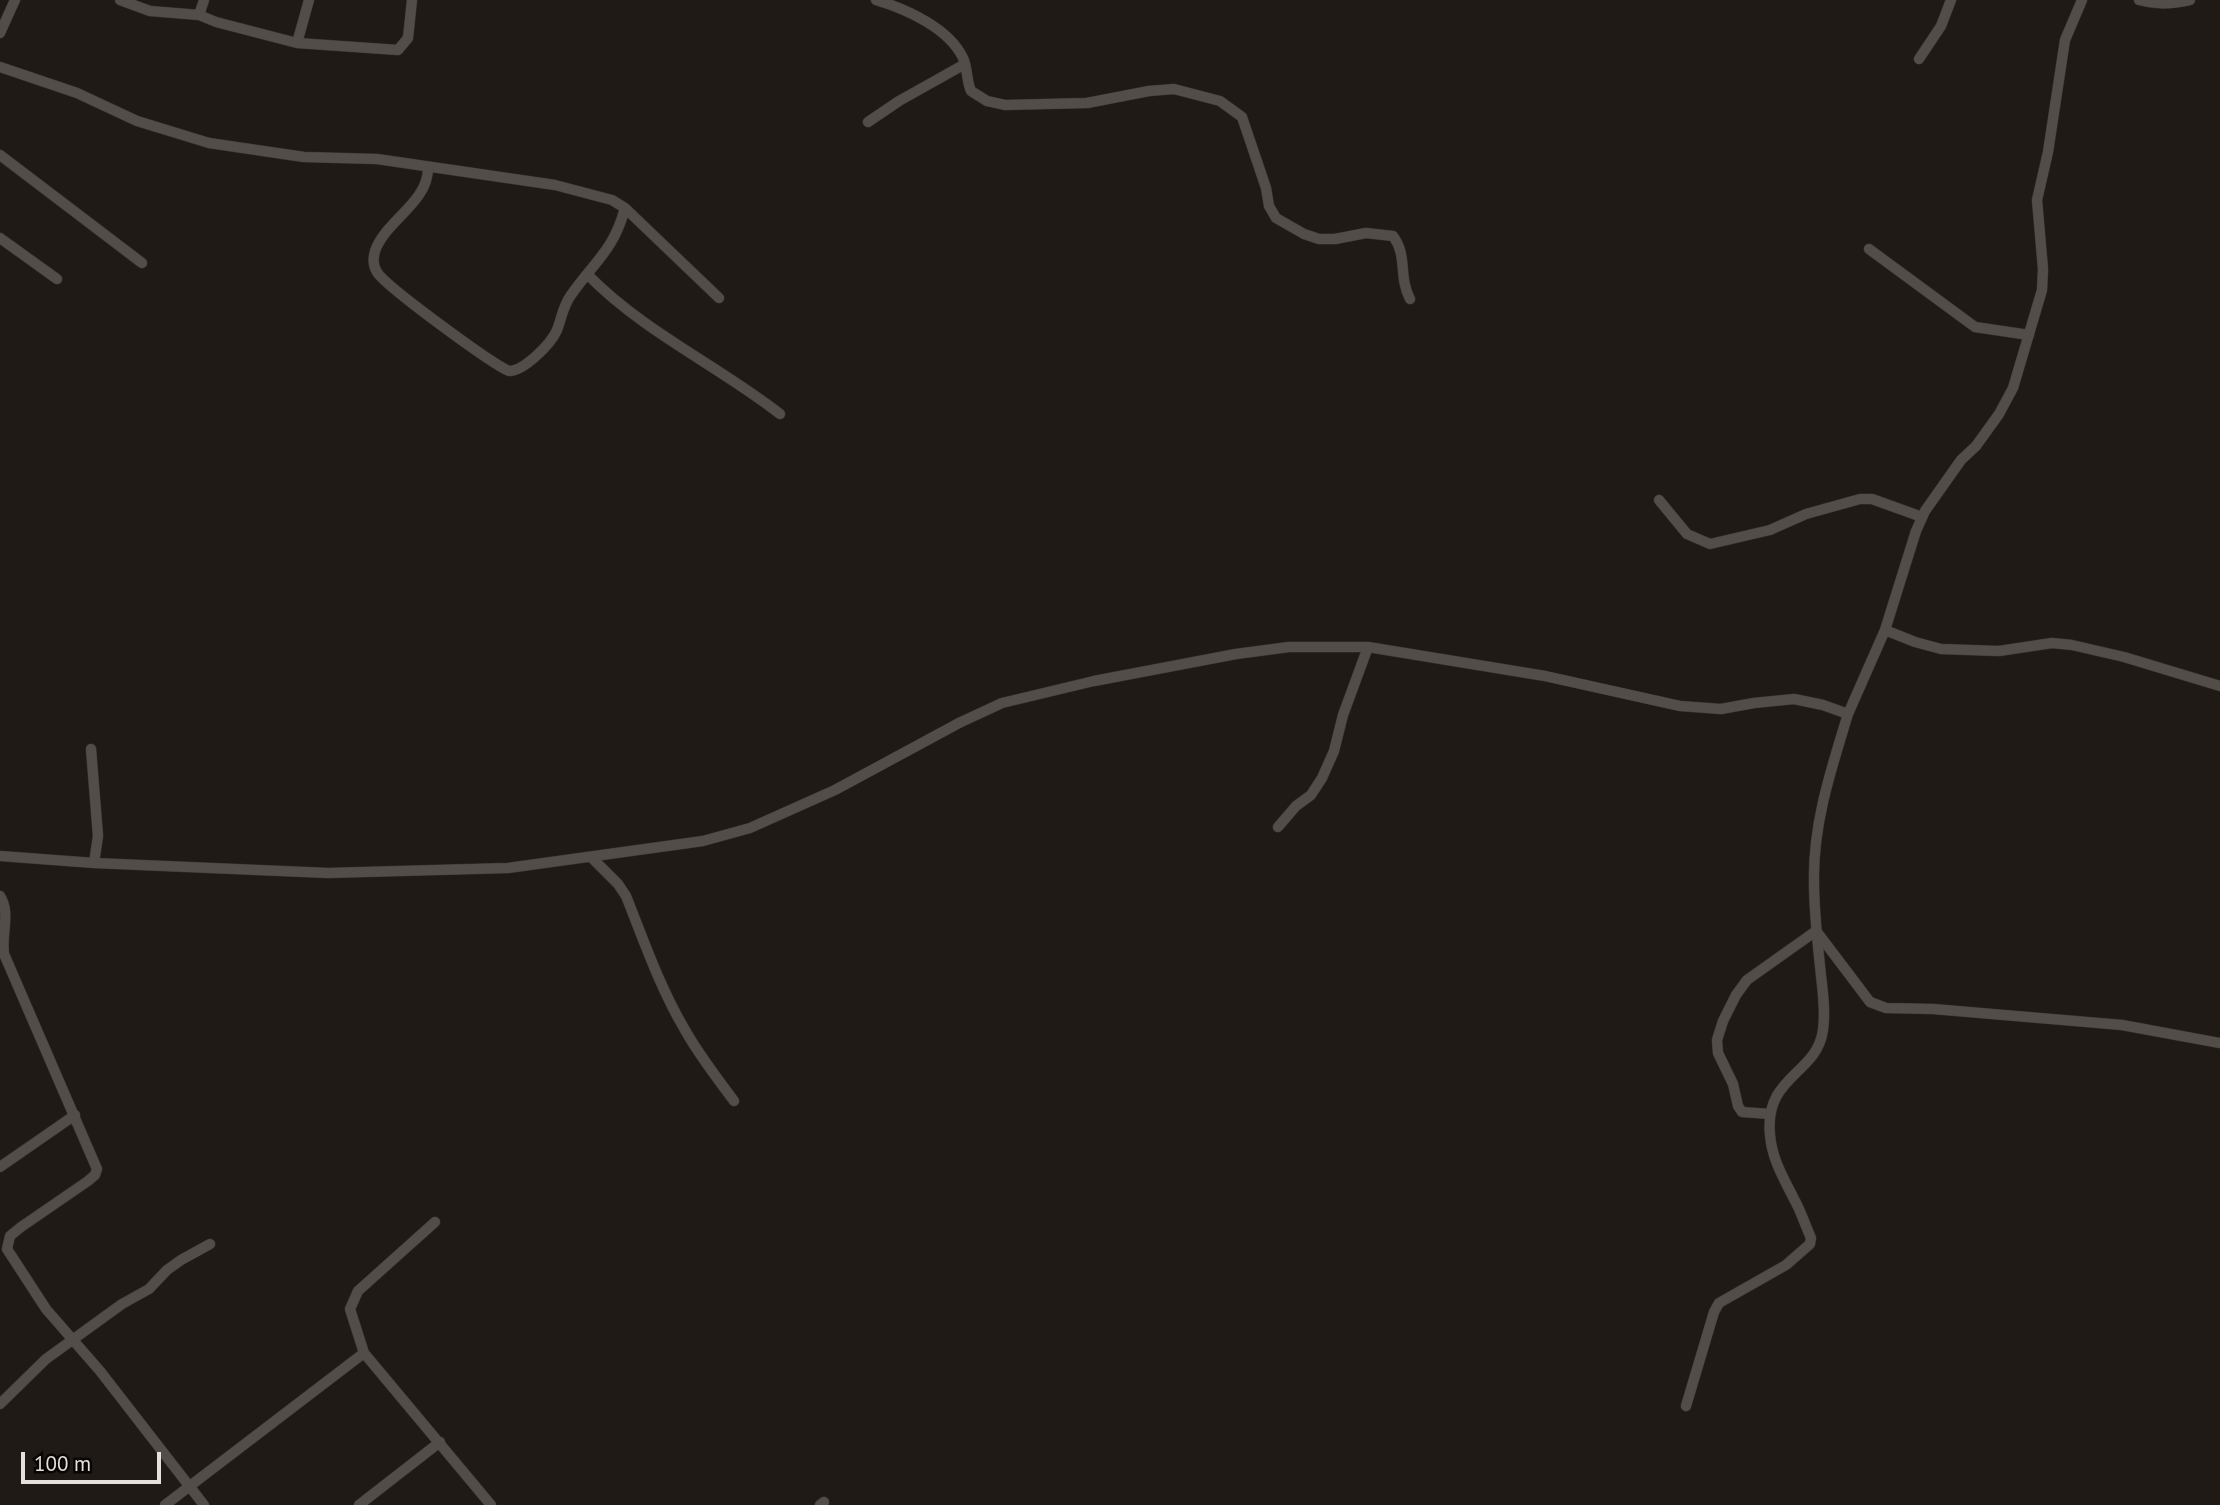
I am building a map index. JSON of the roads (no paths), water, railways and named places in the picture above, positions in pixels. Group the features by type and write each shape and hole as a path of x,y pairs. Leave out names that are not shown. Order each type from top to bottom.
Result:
{"street":[{"path":"0,33 15,0"},
{"path":"120,0 150,11 199,15 229,26 297,43 398,50 408,38 412,0"},
{"path":"199,15 204,0"},
{"path":"297,43 309,0"},
{"path":"1919,59 1941,26 1951,0"},
{"path":"1686,1406 1719,1303 1786,1265 1810,1244 1811,1238 1796,1201 1776,1165 1770,1135 1770,1114 1780,1087 1815,1053 1822,1041 1824,1005 1816,931 1815,859 1822,800 1848,715 1885,630 1922,517 1961,460 1976,446 1999,414 2013,388 2042,290 2043,269 2037,200 2048,152 2065,40 2082,0"},
{"path":"2139,0 2156,4 2190,0"},
{"path":"882,1 919,17 954,45 965,64 971,91 987,100 1005,105 1087,103 1174,89 1220,101 1242,117 1266,188 1269,206 1276,218 1319,239 1335,240 1366,233 1393,236 1402,247 1403,286 1410,299"},
{"path":"868,122 899,101 965,64"},
{"path":"0,67 77,93 138,121 209,144 304,156 377,159 555,185 612,200 625,208 719,298"},
{"path":"0,155 142,263"},
{"path":"428,168 428,182 379,243 373,263 376,271 397,291 503,369 515,371 547,346 556,331 564,306 614,241 625,208"},
{"path":"0,238 57,279"},
{"path":"1868,249 1975,327 2029,335"},
{"path":"588,275 611,299 746,388 780,414"},
{"path":"1658,500 1687,534 1710,544 1770,530 1806,514 1860,499 1872,499 1922,517"},
{"path":"1885,630 1941,649 1999,651 2052,643 2072,645 2124,657 2220,686"},
{"path":"0,856 94,863 328,873 508,868 703,841 750,828 835,790 959,723 1002,703 1094,681 1236,654 1289,647 1368,647 1545,676 1680,706 1721,709 1754,702 1794,699 1823,705 1848,715"},
{"path":"1278,827 1296,806 1311,794 1322,778 1334,751 1343,715 1368,647"},
{"path":"92,749 98,836 94,863"},
{"path":"591,857 626,896 664,990 684,1028 734,1101"},
{"path":"0,896 6,912 2,941 5,954 97,1169 94,1175 20,1227 10,1236 7,1249 30,1287 72,1342 100,1371 204,1505"},
{"path":"1816,931 1870,1002 1886,1008 1933,1009 2122,1025 2220,1044"},
{"path":"1770,1114 1742,1112 1733,1084 1718,1053 1717,1040 1736,995 1747,980 1816,931"},
{"path":"0,1167 75,1115"},
{"path":"435,1222 358,1292 350,1309 364,1353 491,1505"},
{"path":"0,1404 46,1359 122,1304 149,1289 181,1260 210,1244"},
{"path":"165,1505 364,1353"},
{"path":"359,1505 440,1442"}]}
